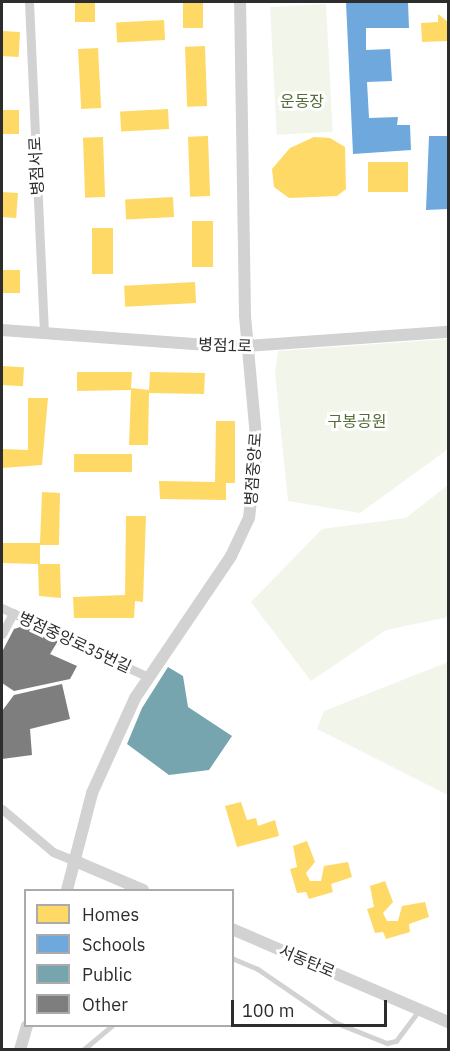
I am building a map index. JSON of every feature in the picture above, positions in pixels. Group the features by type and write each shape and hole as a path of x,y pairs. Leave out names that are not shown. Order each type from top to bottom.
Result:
{"street":[{"name":"병점서로","path":"29,2 44,331"},
{"name":"병점중앙로","path":"68,889 92,793 148,676 231,556 249,518 257,448 249,346 240,2"},
{"name":"병점1로","path":"2,330 249,346 448,332"},
{"name":"병점중앙로35번길","path":"2,608 148,676"},
{"path":"2,634 13,614"},
{"path":"2,809 53,852 138,889"},
{"name":"서동탄로","path":"234,930 448,1022"},
{"path":"21,1050 27,1027"}],"lane":[{"path":"234,959 258,969 337,1023 387,1043 396,1041 420,1009"},
{"path":"83,1050 111,1027"}],"green space":[{"name":"운동장","path":"326,4 333,132 277,135 270,7"},
{"name":"구봉공원","path":"448,339 448,449 360,513 288,501 275,373 278,351"},
{"path":"448,485 448,617 386,630 311,681 251,602 322,529 406,518"},
{"path":"448,662 448,795 317,729 324,711"}],"building: Homes":[{"path":"75,2 95,2 95,22 75,22"},
{"path":"183,2 203,2 203,28 183,28"},
{"path":"438,14 448,22 448,41 422,42 421,23 438,22"},
{"path":"164,20 165,40 117,42 116,23"},
{"path":"2,31 20,32 19,57 2,56"},
{"path":"205,46 207,106 187,107 185,47"},
{"path":"98,48 101,108 81,109 78,49"},
{"path":"168,109 169,129 121,131 120,112"},
{"path":"2,110 19,110 19,134 2,134"},
{"path":"208,136 210,196 190,197 188,137"},
{"path":"103,137 105,197 85,198 83,138"},
{"path":"314,137 330,138 345,147 346,189 337,196 289,198 274,187 272,169 290,148"},
{"path":"368,162 408,162 408,192 368,192"},
{"path":"2,192 18,193 16,218 2,217"},
{"path":"173,197 174,217 126,219 125,200"},
{"path":"192,221 213,221 213,267 192,267"},
{"path":"92,228 113,228 113,274 92,274"},
{"path":"2,270 20,270 20,293 2,293"},
{"path":"195,282 196,303 125,307 124,286"},
{"path":"2,366 24,367 23,386 2,385"},
{"path":"77,372 132,372 131,388 149,390 150,372 205,373 204,394 149,393 148,445 129,445 131,390 77,391"},
{"path":"28,398 48,398 42,465 2,468 2,449 28,450"},
{"path":"216,421 235,421 235,483 226,483 226,500 160,499 159,481 215,482"},
{"path":"74,454 132,454 132,472 74,472"},
{"path":"42,492 60,493 59,545 40,545 40,564 60,564 61,598 39,596 38,564 2,563 2,543 40,543"},
{"path":"126,516 146,516 143,602 135,601 134,618 74,618 73,597 125,595"},
{"path":"241,802 247,820 256,818 258,826 275,820 279,836 237,847 225,806"},
{"path":"307,841 315,862 306,873 310,881 321,881 324,866 348,862 352,877 331,884 333,892 309,899 306,892 297,893 290,869 297,867 293,846"},
{"path":"385,881 393,902 383,913 387,921 398,921 402,906 425,902 429,917 409,924 410,932 386,939 383,932 375,933 367,909 374,907 370,886"}],"building: Schools":[{"path":"346,2 408,2 409,28 366,28 366,50 390,49 392,81 367,82 369,118 398,117 397,125 410,125 411,150 353,154"},
{"path":"429,136 448,136 448,209 426,210"}],"building: Public":[{"path":"168,667 183,676 188,707 232,736 209,770 169,775 127,744 142,708"}],"building: Other":[{"path":"26,625 58,641 50,654 77,666 70,679 14,691 2,683 2,652 14,629"},
{"path":"62,684 70,719 30,729 32,755 2,759 2,711 14,695"}]}
